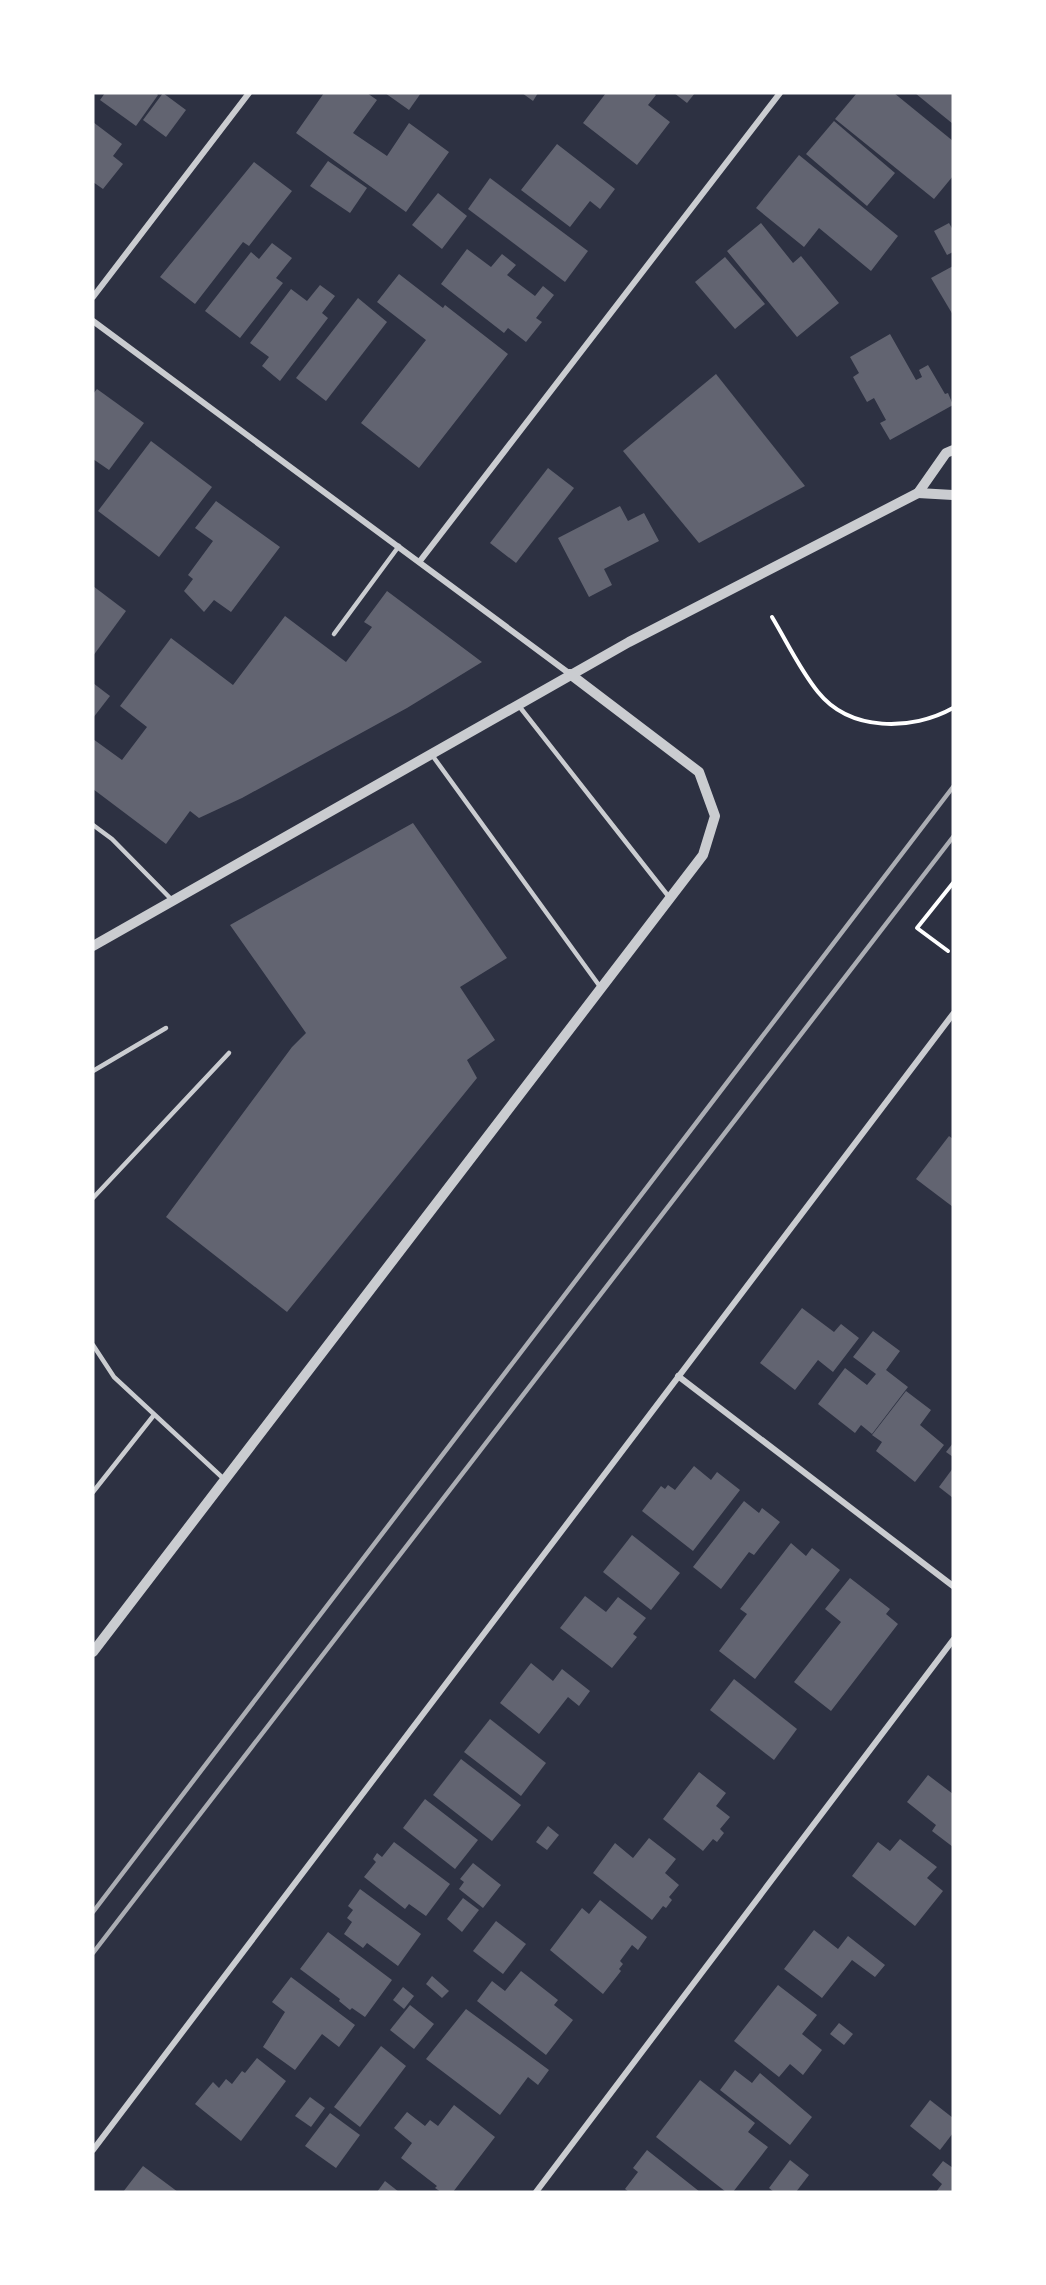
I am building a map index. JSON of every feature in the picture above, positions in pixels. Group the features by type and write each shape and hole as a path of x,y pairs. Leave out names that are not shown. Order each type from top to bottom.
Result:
{"street":[{"path":"93,297 249,93"},
{"path":"420,561 780,93"},
{"path":"93,321 420,561 699,772 715,816 703,855 93,1652"},
{"path":"93,946 519,706 570,674 918,494 946,453 953,450"},
{"path":"918,494 953,495"},
{"path":"93,2150 953,1014"},
{"path":"678,1376 953,1586"},
{"path":"536,2192 953,1640"}],"lane":[{"path":"334,634 399,546"},
{"path":"519,706 670,898"},
{"path":"432,754 601,988"},
{"path":"93,825 112,840 173,901"},
{"path":"93,1071 166,1028"},
{"path":"93,1198 229,1053"},
{"path":"93,1345 114,1377 225,1481"},
{"path":"93,1492 154,1415"}],"path":[{"path":"772,617 819,694 841,711 873,723 906,725 936,718 953,708"},
{"path":"948,951 917,928 953,883"}],"building":[{"path":"105,93 156,93 158,95 136,126 100,100"},
{"path":"163,93 186,110 166,137 143,120"},
{"path":"324,93 367,93 377,100 353,133 387,156 409,123 449,152 406,212 296,133"},
{"path":"385,93 421,93 409,110"},
{"path":"522,93 538,93 533,101"},
{"path":"606,93 653,93 656,95 648,105 670,122 637,165 583,123"},
{"path":"674,93 695,93 687,103"},
{"path":"857,93 894,93 953,141 953,176 934,199 835,119"},
{"path":"915,93 953,93 953,124"},
{"path":"834,121 895,173 867,206 806,154"},
{"path":"93,122 122,144 113,156 123,164 103,189 93,182"},
{"path":"557,144 615,189 600,209 590,201 570,227 521,190"},
{"path":"799,155 898,236 871,271 819,228 804,247 756,208"},
{"path":"328,161 367,188 350,213 310,186"},
{"path":"254,162 292,191 249,246 243,242 195,304 160,277"},
{"path":"490,178 588,251 565,282 468,209"},
{"path":"438,193 467,216 442,249 412,225"},
{"path":"761,223 793,263 801,256 839,303 797,337 727,251"},
{"path":"949,223 953,230 953,252 947,255 934,231"},
{"path":"272,243 292,258 276,278 283,283 240,338 205,311 251,252 259,259"},
{"path":"467,249 491,267 502,254 516,265 507,275 535,296 543,286 554,295 536,318 542,322 526,342 508,328 504,333 441,284"},
{"path":"725,257 765,304 735,329 695,282"},
{"path":"953,266 953,315 931,278"},
{"path":"399,274 443,308 445,305 508,354 419,468 361,423 426,340 377,302"},
{"path":"320,285 335,296 322,313 328,318 280,381 262,366 269,357 250,343 291,289 307,301"},
{"path":"358,298 387,322 326,401 296,378"},
{"path":"890,334 916,380 922,377 919,370 928,365 945,394 948,393 953,405 890,440 880,423 886,420 874,398 867,402 853,377 859,373 850,357"},
{"path":"716,374 805,486 699,543 623,451"},
{"path":"97,389 144,423 109,470 93,459 93,394"},
{"path":"151,441 212,487 159,557 98,511"},
{"path":"548,468 574,488 516,563 490,543"},
{"path":"216,501 280,547 231,612 214,600 204,612 184,591 193,579 188,575 213,541 195,528"},
{"path":"620,506 628,521 644,513 659,541 604,569 612,585 589,597 558,538"},
{"path":"93,586 126,611 93,656"},
{"path":"387,591 482,662 407,708 242,798 199,818 190,811 166,844 93,789 93,739 122,760 147,727 120,706 171,638 233,685 285,616 346,662 372,627 364,622"},
{"path":"93,683 110,696 93,718"},
{"path":"413,823 507,958 460,987 495,1040 467,1060 477,1078 287,1312 166,1217 292,1047 306,1033 230,925"},
{"path":"949,1136 953,1139 953,1207 916,1179"},
{"path":"802,1308 834,1332 841,1324 859,1338 833,1372 818,1360 795,1390 760,1363"},
{"path":"873,1331 900,1351 886,1370 908,1387 872,1434 861,1425 855,1433 818,1404 845,1368 867,1385 876,1374 853,1357"},
{"path":"906,1391 931,1410 920,1425 944,1445 915,1482 876,1451 882,1442 872,1435"},
{"path":"953,1443 953,1457 946,1452"},
{"path":"694,1466 711,1480 717,1472 740,1490 693,1551 642,1511 661,1486 665,1489 668,1485 675,1490"},
{"path":"953,1468 953,1498 939,1487"},
{"path":"744,1501 759,1513 762,1508 780,1522 754,1555 749,1552 721,1589 693,1567"},
{"path":"632,1535 680,1573 651,1610 603,1572"},
{"path":"791,1543 806,1556 812,1548 840,1570 755,1679 719,1651 747,1614 740,1609"},
{"path":"850,1578 890,1609 886,1614 898,1624 831,1711 794,1682 841,1622 825,1609"},
{"path":"585,1596 606,1612 618,1597 646,1618 633,1634 637,1637 612,1668 560,1628"},
{"path":"531,1663 553,1681 562,1669 590,1691 579,1706 568,1697 539,1734 500,1703"},
{"path":"734,1679 797,1729 774,1760 710,1710"},
{"path":"490,1719 546,1763 521,1796 464,1752"},
{"path":"461,1759 521,1805 492,1841 433,1795"},
{"path":"699,1772 726,1793 716,1806 730,1817 720,1829 724,1833 717,1842 713,1839 703,1851 663,1819"},
{"path":"928,1775 953,1794 953,1847 932,1831 936,1825 907,1802"},
{"path":"425,1799 478,1840 455,1869 403,1828"},
{"path":"548,1826 559,1835 547,1850 536,1842"},
{"path":"649,1838 676,1859 665,1873 679,1885 669,1897 672,1900 666,1908 663,1906 652,1920 593,1873 615,1843 633,1858"},
{"path":"900,1839 937,1867 927,1878 943,1891 915,1926 852,1876 878,1842 890,1851"},
{"path":"394,1842 450,1884 426,1916 409,1904 405,1909 364,1877 376,1862 373,1859 377,1853 382,1857"},
{"path":"473,1863 501,1885 483,1908 459,1889 464,1882 460,1879"},
{"path":"360,1889 421,1934 398,1966 367,1943 363,1948 344,1934 352,1922 347,1918 353,1910 348,1906"},
{"path":"463,1898 479,1910 462,1932 447,1919"},
{"path":"600,1900 647,1937 638,1950 632,1945 620,1961 623,1964 619,1969 621,1971 603,1994 550,1950 582,1908 589,1914"},
{"path":"496,1921 526,1944 503,1974 473,1951"},
{"path":"814,1930 838,1949 848,1936 885,1965 875,1977 852,1960 822,1998 784,1969"},
{"path":"328,1932 392,1980 365,2017 352,2008 350,2010 339,2001 340,1999 300,1969"},
{"path":"521,1971 558,2000 554,2005 573,2020 546,2055 477,2001 492,1981 505,1991"},
{"path":"432,1976 449,1991 442,1998 426,1984"},
{"path":"291,1977 355,2025 339,2047 322,2034 295,2070 263,2047 285,2012 272,2002"},
{"path":"778,1985 817,2015 802,2034 822,2050 803,2075 790,2064 779,2077 734,2041"},
{"path":"403,1987 414,1996 404,2009 393,2000"},
{"path":"410,2005 434,2024 414,2049 390,2030"},
{"path":"466,2009 549,2070 538,2085 528,2077 500,2115 426,2059"},
{"path":"839,2023 853,2034 844,2045 830,2034"},
{"path":"381,2046 406,2066 360,2127 334,2107"},
{"path":"257,2058 286,2081 241,2141 195,2104 213,2082 219,2088 226,2079 232,2084 242,2071 245,2073"},
{"path":"735,2070 752,2083 760,2073 812,2117 790,2145 720,2090"},
{"path":"700,2080 755,2123 748,2132 768,2147 733,2192 726,2192 656,2137"},
{"path":"310,2097 325,2108 311,2127 295,2116"},
{"path":"930,2100 953,2118 953,2133 940,2150 910,2126"},
{"path":"454,2105 495,2137 453,2192 441,2192 435,2188 437,2186 401,2158 412,2143 394,2128 407,2112 425,2126 430,2120 438,2126"},
{"path":"330,2113 360,2135 336,2168 305,2146"},
{"path":"647,2150 700,2192 629,2192 625,2189 638,2172 633,2168"},
{"path":"790,2160 809,2175 796,2192 774,2192 769,2188"},
{"path":"943,2161 953,2168 953,2192 936,2192 942,2184 932,2175"},
{"path":"143,2166 178,2192 123,2192"},
{"path":"385,2181 399,2192 377,2192"}],"railway":[{"path":"93,1912 953,787"},
{"path":"93,1953 953,837"}]}
